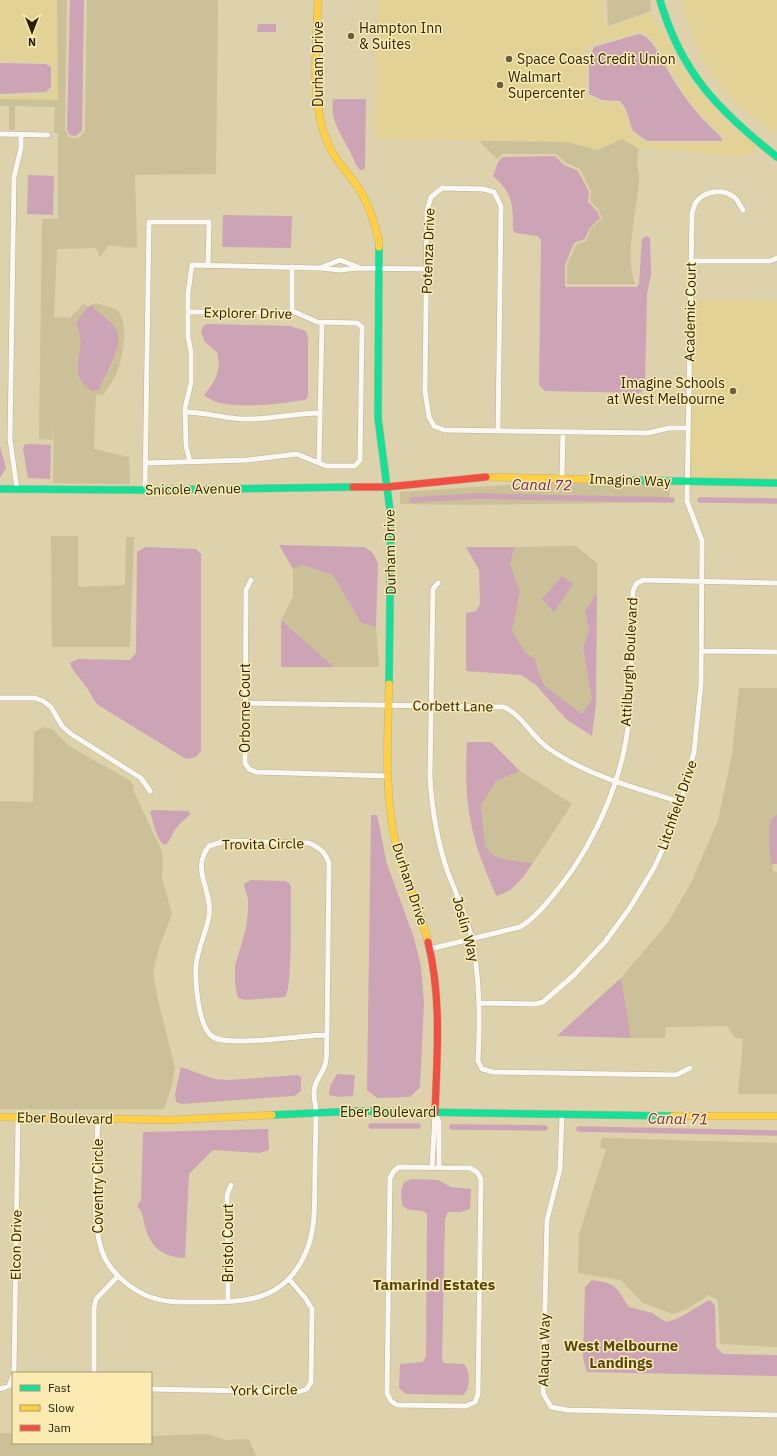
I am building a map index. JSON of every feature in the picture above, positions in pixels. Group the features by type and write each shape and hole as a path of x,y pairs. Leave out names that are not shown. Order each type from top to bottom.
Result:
{"street":[{"name":"Durham Drive","path":"318,0 317,99 320,119 334,155 356,183 372,215 379,240 378,418 392,518 388,776 391,815 397,849 422,915 435,973 438,1030 435,1113"},
{"path":"660,0 663,15 688,67 709,96 728,117 777,157"},
{"path":"0,134 48,135"},
{"path":"17,489 10,439 14,177 21,148 22,135"},
{"name":"Potenza Drive","path":"498,431 501,206 494,192 483,189 442,188 431,197 428,210 425,391 428,416 434,426 444,430 498,431 563,432 648,433 669,428 688,428"},
{"name":"Academic Court","path":"686,482 692,214 698,200 713,192 724,192 734,197 743,210"},
{"path":"145,490 149,222 209,222 208,266"},
{"path":"691,261 770,261 777,258"},
{"path":"320,268 340,260 360,268"},
{"path":"188,312 192,265 292,267 340,270 360,268 427,269"},
{"path":"292,267 292,312"},
{"name":"Explorer Drive","path":"146,463 190,462 205,460 248,460 297,454 326,466 356,466 360,460 362,327 358,323 322,322 292,312 188,312 188,337 191,352 191,383 185,412 186,446 190,462"},
{"path":"320,463 322,322"},
{"path":"185,412 201,412 249,419 297,413 320,413"},
{"path":"562,478 563,432"},
{"name":"Imagine Way","path":"387,487 487,477 777,483"},
{"name":"Litchfield Drive","path":"480,1003 535,1004 543,1002 574,975 605,942 629,909 654,868 673,826 694,752 698,723 702,651 702,540 687,501 686,482"},
{"name":"Snicole Avenue","path":"0,489 145,490 387,487"},
{"name":"Orborne Court","path":"251,580 246,590 245,763 249,769 256,772 388,776"},
{"name":"Attilburgh Boulevard","path":"430,949 520,927 529,922 570,873 589,843 615,782 629,717 633,591 636,584 643,580 777,583"},
{"name":"Joslin Way","path":"438,583 433,589 430,778 435,829 449,874 464,909 471,938 480,1003 478,1061 482,1069 493,1072 676,1075 690,1068"},
{"path":"702,651 777,652"},
{"path":"0,698 35,698 43,701 51,707 62,726 71,734 141,778 150,791"},
{"name":"Corbett Lane","path":"246,702 504,707 512,711 529,731 547,747 572,764 615,782 681,802"},
{"name":"Trovita Circle","path":"316,1113 314,1091 317,1078 324,1067 326,1059 327,1035 329,863 326,854 320,848 309,843 225,841 209,846 203,856 201,868 210,906 196,966 198,1002 204,1027 211,1036 229,1042 327,1035"},
{"name":"Eber Boulevard","path":"0,1117 191,1120 357,1111 562,1115 777,1116"},
{"name":"Coventry Circle","path":"98,1119 95,1221 98,1243 106,1261 118,1276 133,1288 150,1297 172,1302 228,1302 249,1300 272,1292 289,1279 301,1263 310,1244 313,1220 316,1113"},
{"path":"432,1167 435,1113"},
{"path":"435,1113 439,1122 439,1167"},
{"name":"Alaqua Way","path":"562,1115 560,1169 547,1220 543,1393 551,1407 567,1410 777,1415"},
{"name":"Elcon Drive","path":"14,1372 18,1118"},
{"path":"399,1167 439,1167 470,1168 477,1172 481,1179 478,1394 475,1402 466,1406 397,1405 391,1401 387,1393 390,1178 394,1171 399,1167"},
{"name":"Bristol Court","path":"228,1302 228,1195 231,1185"},
{"path":"94,1372 94,1308 96,1299 118,1276"},
{"name":"York Circle","path":"152,1389 298,1392 307,1389 311,1382 312,1309 306,1299 289,1279"},
{"path":"0,1389 9,1386 12,1378"}],"shaded area":[{"path":"0,0 57,0 58,100 0,99 0,96 48,95 53,88 53,67 46,62 0,60"},
{"path":"57,0 67,0 65,130 69,137 76,138 80,137 85,131 87,0 218,0 216,174 135,175 137,247 129,248 109,245 100,257 96,248 57,249 54,317 70,318 83,304 89,307 76,322 80,341 77,369 78,374 80,379 90,387 99,390 113,362 109,320 97,313 92,305 96,303 116,309 123,322 123,348 117,372 104,394 96,395 94,449 129,457 130,484 53,483 54,422 53,440 39,439 42,219 58,219 58,133 54,133 55,107 15,106 15,130 9,130 9,106 0,106 0,99 58,100"},
{"path":"70,0 84,0 82,130 76,136 70,135 67,130"},
{"path":"377,0 603,0 603,16 605,16 605,27 607,29 651,13 653,19 663,31 672,53 696,88 725,122 759,147 745,157 635,147 622,139 598,150 567,142 375,139","holes":["638,32 646,32 655,44 687,98 723,135 723,143 646,143 631,133 626,114 619,103 601,102 587,96 585,88 586,46"]},
{"path":"607,0 650,0 651,11 608,26"},
{"path":"680,0 777,0 777,135 741,108 721,86 703,61"},
{"path":"258,24 276,24 276,32 257,32"},
{"path":"639,34 646,37 651,42 673,80 687,100 721,137 722,141 647,141 633,131 627,112 620,101 602,100 589,94 589,59 594,47"},
{"path":"0,63 46,64 51,67 51,87 46,92 0,94"},
{"path":"333,99 366,99 365,169 360,170 356,165 336,125"},
{"path":"622,139 639,149 637,161 639,175 638,193 631,246 632,272 635,284 567,284 567,265 576,245 586,241 590,230 602,218 598,209 590,201 591,191 580,169 566,163 556,154 503,154 497,159 479,141 567,142 598,150"},
{"path":"555,156 564,165 578,171 589,192 588,202 597,211 600,218 589,229 585,239 574,243 565,265 565,287 637,287 639,284 642,239 646,236 650,238 651,275 647,294 645,385 644,389 640,393 545,391 539,385 541,240 538,236 515,233 513,230 512,206 508,194 500,182 493,176 498,162 503,157"},
{"path":"28,175 54,176 53,215 27,214"},
{"path":"223,215 292,216 291,248 222,247"},
{"name":"Imagine Schools at West Melbourne","path":"690,299 777,300 777,483 686,482"},
{"path":"92,305 114,325 118,335 118,342 113,360 99,390 93,391 86,387 79,377 78,367 80,341 76,322 88,307"},
{"path":"204,325 290,326 306,331 308,338 308,397 305,400 282,403 238,405 224,404 213,401 204,395 214,380 219,364 217,352 205,342 201,332"},
{"path":"24,445 51,445 50,479 28,478 23,449"},
{"path":"0,446 6,468 0,478"},
{"path":"565,481 670,484 669,502 472,505 400,504 400,492"},
{"path":"51,536 78,536 78,584 80,587 125,585 126,537 134,537 130,647 52,647"},
{"path":"279,545 364,547 372,552 378,563 376,627 361,623 333,575 302,565 293,569"},
{"path":"576,546 597,563 597,592 585,610 589,629 583,648 592,699 582,714 545,686 540,677 535,659 525,652 512,631 520,592 510,564 515,547"},
{"path":"145,547 196,549 201,554 201,751 196,757 186,759 98,705 73,670 70,663 78,659 130,660 136,653 137,552"},
{"path":"466,547 515,547 510,564 520,592 512,631 525,652 535,659 540,677 545,686 582,714 592,699 583,648 589,630 585,611 597,592 596,704 592,736 566,719 536,685 521,675 466,671 466,613 476,611 480,604 479,570"},
{"path":"302,565 333,575 361,623 376,627 379,667 334,667 281,620 293,597 293,569"},
{"path":"562,576 573,584 554,612 542,599"},
{"path":"281,620 334,667 281,667"},
{"path":"739,688 777,688 777,814 770,821 773,871 777,872 777,1094 738,1094 743,1039 735,1038 727,1026 666,1027 665,1038 631,1038 621,978 667,924 691,883 718,820 732,755"},
{"path":"44,727 52,729 69,746 129,780 133,784 134,792 161,849 163,859 162,878 172,914 158,951 153,973 158,1000 175,1068 171,1089 164,1109 0,1109 0,801 33,802 34,732"},
{"path":"467,742 491,742 520,771 496,781 481,805 485,846 494,856 508,860 533,863 513,887 503,894 496,896 477,847 472,828 466,779"},
{"path":"520,771 572,804 533,863 508,860 494,856 485,846 481,805 496,781"},
{"path":"153,810 188,811 191,814 176,828 165,845 159,839 155,830 150,812"},
{"path":"777,814 777,864 771,864 769,841 770,821"},
{"path":"371,815 377,815 387,864 413,935 421,966 424,1003 420,1087 410,1097 377,1098 367,1090"},
{"path":"251,880 285,881 289,883 291,887 290,963 288,990 285,997 245,1000 238,998 235,984 235,966 246,928 248,911 248,899 244,884"},
{"path":"621,978 631,1038 557,1036"},
{"path":"181,1067 214,1079 230,1080 298,1075 301,1077 301,1091 294,1096 182,1104 176,1102 175,1094"},
{"path":"337,1074 355,1075 353,1096 339,1097 329,1095 330,1086"},
{"path":"268,1129 269,1150 259,1153 213,1150 189,1174 185,1258 169,1255 157,1249 149,1238 142,1214 137,1206 141,1200 143,1132"},
{"path":"602,1138 777,1143 777,1347 720,1344 718,1300 709,1295 685,1310 673,1314 643,1303 621,1280 578,1273 579,1235 606,1149 600,1148"},
{"path":"412,1179 438,1180 451,1187 471,1189 470,1209 460,1212 448,1212 445,1219 442,1360 444,1363 464,1364 466,1367 469,1380 466,1392 463,1395 406,1394 399,1388 400,1364 423,1362 426,1356 427,1214 422,1211 409,1210 402,1205 401,1191 404,1182"},
{"path":"592,1280 612,1285 629,1307 652,1313 666,1322 683,1316 710,1300 715,1306 716,1347 723,1354 777,1355 777,1376 587,1372 583,1358 585,1287"},
{"path":"0,1433 12,1433 12,1444 152,1444 152,1436 208,1434 226,1440 249,1439 256,1456 0,1456"}],"waterway":[{"name":"Canal 72","path":"412,500 476,496 672,500"},
{"name":"Canal 72","path":"700,500 777,501"},
{"name":"Canal 71","path":"371,1126 418,1126"},
{"name":"Canal 71","path":"452,1127 545,1128"},
{"name":"Canal 71","path":"579,1129 777,1133"}],"traffic: fast":[{"path":"660,0 679,49 691,70 705,89 737,123 777,157"},
{"path":"379,247 378,418 391,518 389,684"},
{"path":"622,480 777,483"},
{"path":"0,489 145,490 353,487"},
{"path":"272,1115 357,1111 673,1116"}],"traffic: slow":[{"path":"318,0 316,91 322,127 331,150 366,201 379,240 379,247"},
{"path":"486,477 622,480"},
{"path":"389,684 388,782 392,821 398,853 421,916 428,942"},
{"path":"0,1117 170,1120 272,1115"},
{"path":"673,1116 777,1116"}],"traffic: jam":[{"path":"353,487 387,487 486,477"},
{"path":"428,942 435,984 438,1027 435,1113"}],"place":[{"name":"Hampton Inn & Suites","path":"351,36"},
{"name":"Space Coast Credit Union","path":"509,59"},
{"name":"Walmart Supercenter","path":"500,85"},
{"name":"Imagine Schools at West Melbourne","path":"733,391"}],"district":[{"name":"Tamarind Estates","path":"434,1285"},
{"name":"West Melbourne Landings","path":"621,1354"}]}
